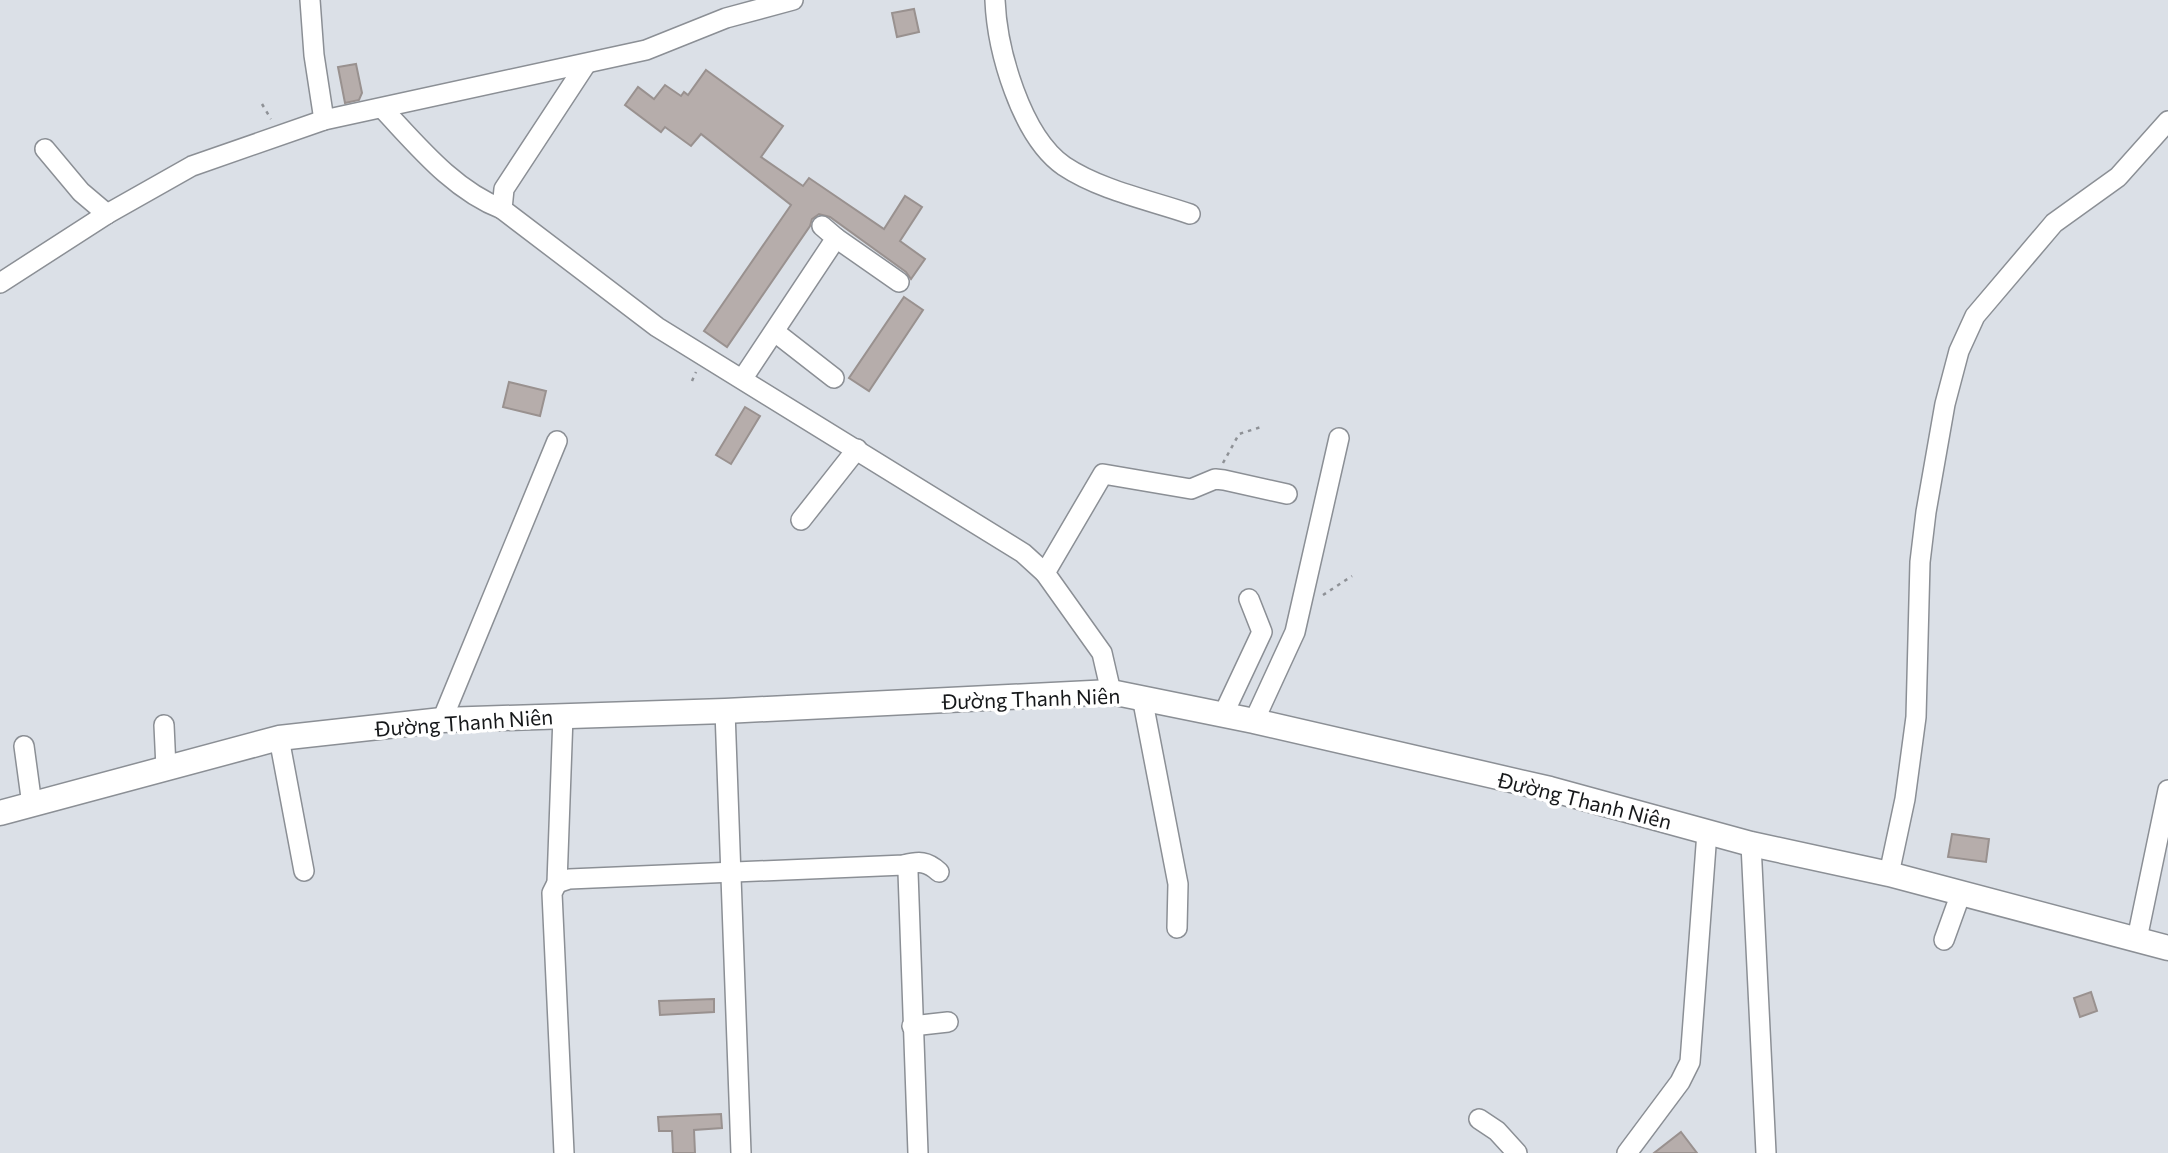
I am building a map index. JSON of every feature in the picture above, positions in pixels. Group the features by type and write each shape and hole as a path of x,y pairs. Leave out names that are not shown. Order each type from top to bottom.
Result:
{"main road":[{"name":"Đường Thanh Niên","path":"0,814 279,738 442,720 725,711 1111,692 1254,721 1550,789 1752,844 1889,874 2168,948"}],"street":[{"path":"310,0 314,55 324,120"},
{"path":"2,276 192,166 324,120 646,50 725,9 793,0"},
{"path":"995,0 995,16 1012,85 1040,141 1062,164 1086,178 1190,214"},
{"path":"502,209 504,189 586,64"},
{"path":"382,108 457,182 475,196 502,209 657,327 1023,553 1045,573 1102,653 1111,692"},
{"path":"1889,874 1905,799 1916,717 1920,562 1926,512 1945,404 1959,351 1975,316 2054,223 2119,177 2168,121"},
{"path":"45,149 81,192 107,215"},
{"path":"743,378 775,332 829,232 900,282"},
{"path":"775,332 834,378"},
{"path":"1254,721 1295,632 1339,438"},
{"path":"442,720 557,441"},
{"path":"801,520 858,449"},
{"path":"1045,573 1103,474 1191,489 1215,479 1287,494"},
{"path":"1223,715 1262,632 1249,599"},
{"path":"1142,697 1178,884 1177,928"},
{"path":"725,711 741,1153"},
{"path":"563,716 557,883 552,893 564,1153"},
{"path":"164,725 166,768"},
{"path":"279,738 304,871"},
{"path":"24,746 32,805"},
{"path":"2137,939 2168,790"},
{"path":"1627,1153 1680,1082 1690,1062 1707,832"},
{"path":"1752,844 1766,1153"},
{"path":"557,883 569,879 929,863 939,872"},
{"path":"904,865 908,872 918,1153"},
{"path":"1944,940 1961,893"},
{"path":"912,1027 948,1021"},
{"path":"1479,1119 1497,1131 1517,1153"}],"path":[{"path":"1215,479 1239,434 1261,427"},
{"path":"1303,601 1330,592 1352,576"}],"building":[{"path":"914,9 919,32 897,37 892,13"},
{"path":"356,64 362,93 359,100 345,103 338,67"},
{"path":"706,70 783,126 761,157 803,186 809,178 884,229 905,196 922,207 900,241 925,259 911,279 906,272 830,217 819,214 812,219 810,226 727,347 704,331 791,205 701,134 691,146 665,127 661,132 625,105 638,87 654,99 665,85 681,96 684,92 688,95"},
{"path":"904,297 923,310 869,391 849,378"},
{"path":"509,382 546,391 540,416 503,407"},
{"path":"745,407 760,416 731,464 716,455"},
{"path":"1952,834 1989,839 1986,862 1948,857"},
{"path":"2091,992 2097,1011 2080,1017 2074,998"},
{"path":"714,999 714,1012 660,1015 659,1001"},
{"path":"721,1114 722,1128 694,1130 695,1153 673,1153 672,1131 659,1131 658,1117"},
{"path":"1681,1132 1697,1153 1654,1153"}]}
